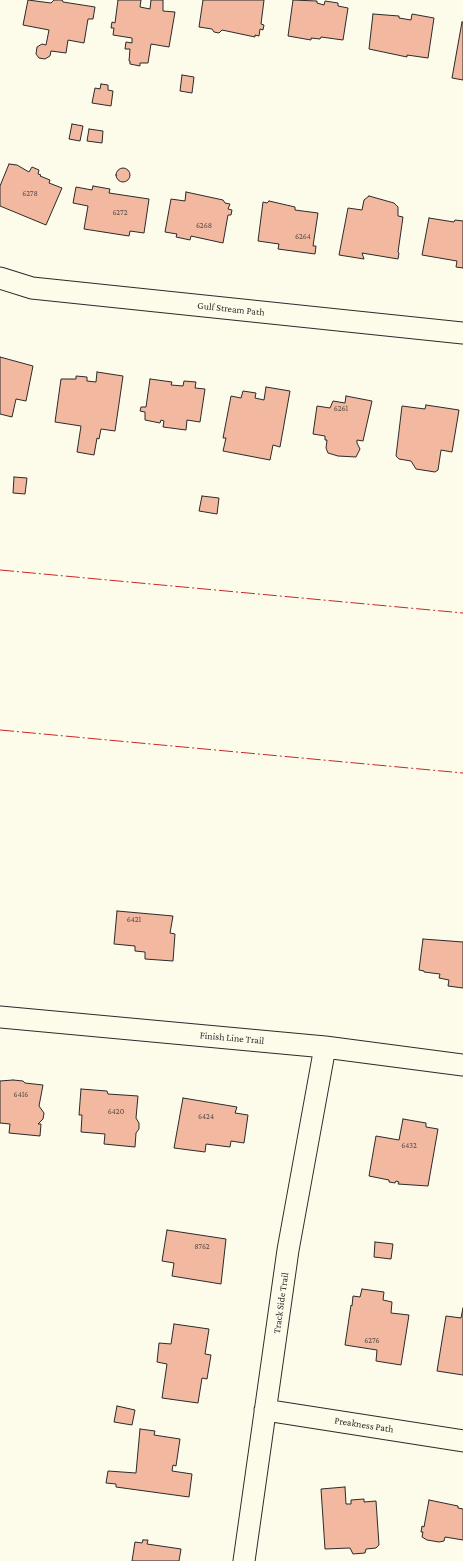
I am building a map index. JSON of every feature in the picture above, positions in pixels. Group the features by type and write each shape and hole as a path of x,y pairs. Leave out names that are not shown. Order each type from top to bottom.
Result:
{"street":[{"name":"Gulf Stream Path","path":"0,278 32,288 463,333"},
{"name":"Finish Line Trail","path":"0,1017 325,1047 463,1065"},
{"name":"Track Side Trail","path":"244,1561 288,1250 325,1047"},
{"name":"Preakness Path","path":"265,1410 463,1441"}],"building":[{"path":"28,0 51,3 54,0 62,0 63,2 95,7 93,19 88,19 84,43 68,40 66,53 51,51 50,56 45,59 39,58 36,54 37,47 42,44 46,45 49,30 23,25"},
{"path":"118,0 141,0 140,7 150,9 151,0 163,0 163,11 175,12 169,47 151,44 148,63 140,63 140,66 130,64 130,49 125,49 126,42 132,43 132,38 113,35 114,28 111,28 112,22 115,23"},
{"path":"203,0 264,0 261,24 264,25 263,30 260,29 259,36 255,35 255,37 222,30 219,33 214,32 212,29 199,27"},
{"path":"293,0 317,1 317,3 324,5 325,1 338,3 338,6 348,8 343,40 321,37 320,39 311,38 311,40 288,36"},
{"path":"373,14 399,16 399,18 411,20 412,14 434,18 428,58 407,55 407,57 369,49"},
{"path":"463,22 463,80 452,78"},
{"path":"182,75 194,77 192,93 180,91"},
{"path":"101,84 108,85 108,90 113,91 111,106 92,103 95,88 100,89"},
{"path":"72,124 83,126 80,141 69,139"},
{"path":"89,129 103,131 102,143 87,141"},
{"path":"9,164 17,165 29,172 32,167 39,170 38,174 41,175 40,176 50,180 49,183 62,188 46,225 0,206 0,186"},
{"path":"120,168 126,168 130,172 130,178 126,182 120,182 116,178 116,172"},
{"path":"93,186 110,189 109,193 149,199 144,233 130,231 129,236 84,229 88,206 73,203 76,187 92,190"},
{"path":"186,192 223,200 225,203 230,204 228,209 232,210 231,215 228,215 223,243 191,236 190,240 176,237 177,234 165,232 171,199 185,201"},
{"path":"369,196 394,203 398,207 398,216 403,217 398,259 362,253 364,259 339,255 348,208 362,210 364,200"},
{"path":"269,201 295,207 295,210 318,213 313,246 316,246 315,254 278,249 279,244 258,241 263,202 267,203"},
{"path":"429,218 454,222 455,220 463,221 463,268 456,267 457,261 422,255"},
{"path":"0,357 33,366 26,401 16,399 12,417 0,414"},
{"path":"97,372 123,376 115,431 101,429 99,439 97,438 94,455 77,452 81,426 55,422 61,379 76,379 76,376 87,377 87,381 96,382"},
{"path":"150,379 172,382 171,385 183,386 184,381 196,382 195,388 205,389 200,422 187,420 186,430 163,427 164,421 161,420 160,423 145,420 145,412 140,411 141,407 146,407"},
{"path":"266,387 290,391 280,447 273,445 270,460 223,451 226,438 223,438 231,396 241,398 243,391 256,393 255,398 264,400"},
{"path":"346,396 372,401 363,441 357,440 360,449 356,457 338,456 328,453 326,448 327,440 325,440 325,436 313,434 317,406 330,408 333,401 345,403"},
{"path":"426,405 459,410 452,452 441,450 438,470 435,472 416,469 411,461 399,459 396,456 402,406 425,409"},
{"path":"14,477 27,478 25,494 13,493"},
{"path":"202,496 219,498 217,514 199,511"},
{"path":"117,911 173,916 170,933 175,934 173,961 145,959 145,952 135,951 135,946 114,944"},
{"path":"423,939 463,942 463,988 448,986 449,980 439,978 440,974 419,970"},
{"path":"13,1080 43,1085 39,1106 44,1113 43,1119 38,1124 41,1124 40,1136 9,1133 10,1124 0,1123 0,1081"},
{"path":"81,1089 107,1091 108,1094 138,1096 136,1118 139,1123 139,1129 136,1133 135,1147 104,1144 105,1134 81,1132 82,1115 79,1115"},
{"path":"183,1098 237,1107 235,1113 248,1115 244,1143 231,1141 230,1147 206,1144 205,1152 174,1148"},
{"path":"403,1119 426,1123 426,1127 438,1129 428,1186 398,1184 399,1182 396,1181 395,1183 389,1182 389,1180 369,1176 376,1136 399,1140"},
{"path":"167,1230 226,1239 221,1284 172,1276 174,1263 162,1261"},
{"path":"375,1242 393,1244 391,1259 374,1257"},
{"path":"362,1289 384,1292 383,1300 392,1302 391,1313 409,1315 401,1365 376,1361 377,1350 345,1345 353,1296 360,1297"},
{"path":"463,1308 463,1375 437,1371 446,1316 461,1318"},
{"path":"174,1324 209,1329 205,1354 211,1355 207,1379 202,1378 198,1403 162,1398 167,1364 157,1362 159,1343 171,1344"},
{"path":"117,1406 135,1410 132,1425 114,1422"},
{"path":"140,1429 155,1431 154,1435 180,1439 176,1466 173,1465 172,1471 192,1474 189,1497 116,1487 116,1484 106,1483 108,1471 136,1473"},
{"path":"345,1487 346,1504 351,1504 351,1500 364,1499 364,1502 376,1501 379,1545 376,1548 366,1549 365,1553 353,1554 350,1548 325,1549 321,1489"},
{"path":"429,1500 458,1506 458,1508 463,1509 463,1540 445,1537 444,1541 439,1542 427,1540 422,1537 422,1526 424,1527"},
{"path":"143,1540 148,1540 147,1544 181,1549 179,1561 132,1561 135,1542 142,1543"}],"power":[{"path":"0,570 463,613"},
{"path":"0,730 463,773"}]}
